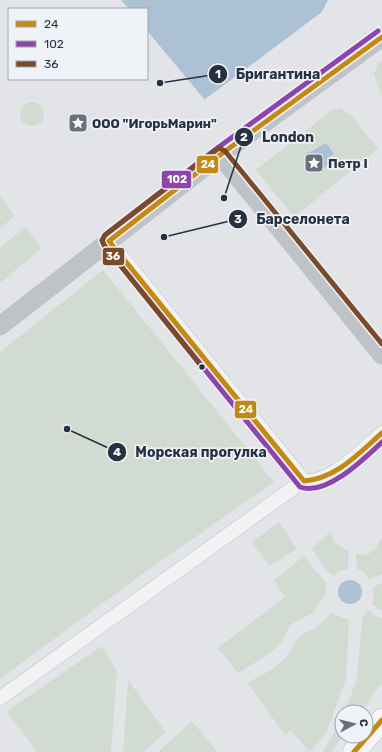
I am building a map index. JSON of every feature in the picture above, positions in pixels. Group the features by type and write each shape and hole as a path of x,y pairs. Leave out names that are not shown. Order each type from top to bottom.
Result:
{"main road":[{"path":"0,326 220,155 382,37"},
{"path":"220,155 382,355"},
{"path":"354,752 382,720"}],"street":[{"path":"109,241 304,481"},
{"path":"0,698 304,481 312,482 328,477 382,433"}],"shaded area":[{"path":"382,60 382,96 374,74 378,63"},
{"path":"32,102 40,106 44,114 40,122 32,126 24,122 20,114 24,106"},
{"path":"340,108 351,115 378,149 294,217 256,170 332,110","holes":["317,147 331,162 307,154"]},
{"path":"0,196 15,216 0,228"},
{"path":"25,227 42,248 0,283 0,248"},
{"path":"103,270 274,482 141,575 0,679 0,352"},
{"path":"279,522 297,549 269,566 252,542"},
{"path":"330,532 335,543 349,552 347,570 339,571 334,576 328,572 312,549"},
{"path":"382,537 382,574 369,580 365,573 357,569 356,554 367,555 376,548"},
{"path":"304,556 326,583 325,596 312,613 290,625 282,642 269,654 238,673 218,648 285,597 274,580"},
{"path":"382,583 382,611 372,604 374,593 373,587"},
{"path":"367,610 382,619 382,683 366,704 348,704 357,678 362,619"},
{"path":"331,613 349,620 346,679 337,704 334,704 334,711 326,733 309,752 291,730 285,735 247,683 273,669 286,657 301,635 318,626"},
{"path":"102,646 117,671 111,752 37,752 7,711"},
{"path":"128,680 166,732 143,752 123,752"},
{"path":"192,721 217,752 158,752"},
{"path":"334,732 334,744 337,744 331,752 323,752"}],"water":[{"path":"121,0 328,0 322,12 204,100 148,32 148,8 128,8"},
{"path":"326,143 334,154 328,158 331,162 319,172 306,154"},
{"path":"350,580 359,583 362,592 359,601 350,604 341,601 338,592 341,583"}],"pier":[{"path":"328,0 330,0 324,14 205,102 148,35 148,32 205,100 322,12"}],"transit line":[{"name":"102","path":"378,31 216,149 105,235 102,241 300,487 310,489 333,481 355,466 382,442"},
{"name":"24","path":"382,37 220,155 109,241 304,481 316,479 337,470 356,456 382,433"},
{"name":"36","path":"202,367 104,245 102,240 105,235 219,148 225,151 382,344"},
{"name":"24","path":"354,752 382,720"}],"place":[{"name":"Бригантина","path":"160,83"},
{"name":"ООО \"ИгорьМарин\"","path":"78,123"},
{"name":"Петр I","path":"314,163"},
{"name":"London","path":"224,198"},
{"name":"Барселонета","path":"164,237"},
{"name":"Морская прогулка","path":"67,429"}]}
